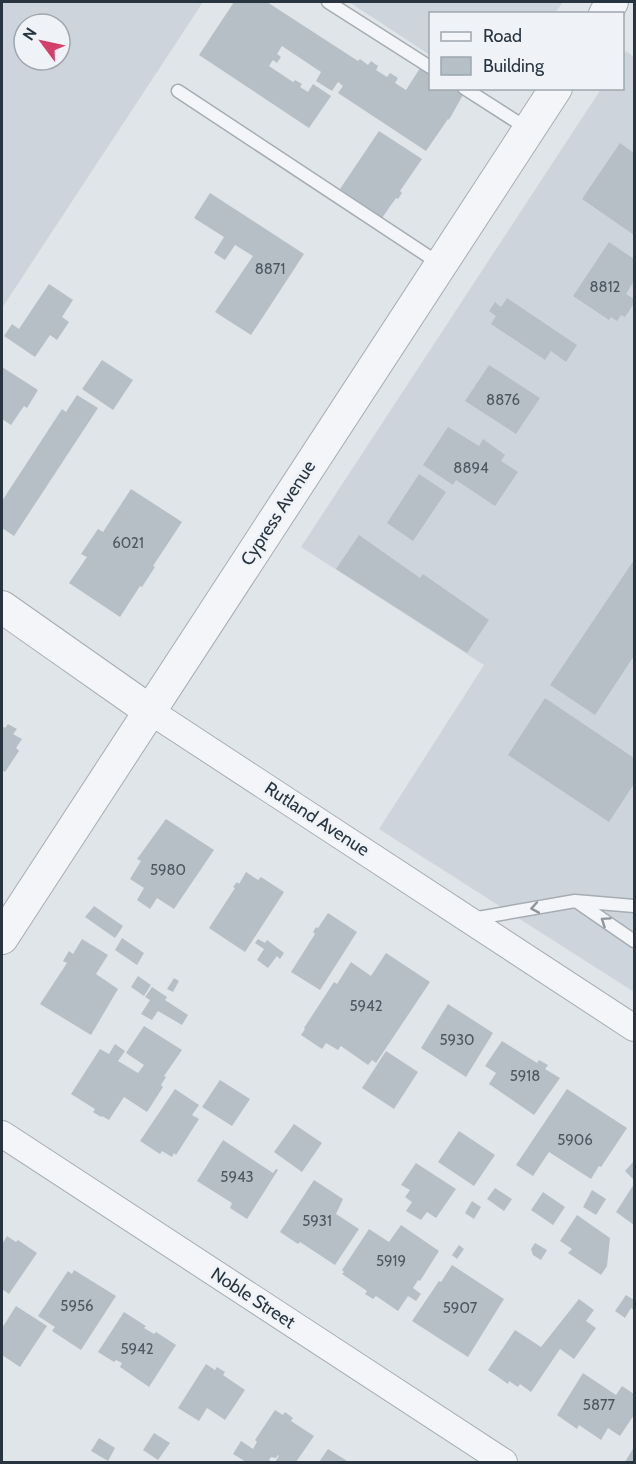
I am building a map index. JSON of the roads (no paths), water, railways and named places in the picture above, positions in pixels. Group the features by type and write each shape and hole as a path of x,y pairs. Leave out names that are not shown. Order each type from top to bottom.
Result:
{"street":[{"name":"Cypress Avenue","path":"2,938 555,90"},
{"name":"Rutland Avenue","path":"2,607 150,711 634,1028"},
{"name":"Noble Street","path":"2,1134 504,1462"}],"lane":[{"path":"328,2 429,66"},
{"path":"467,90 529,130"},
{"path":"178,91 441,264"},
{"path":"575,901 634,941"},
{"path":"470,919 575,901 634,906"}]}
